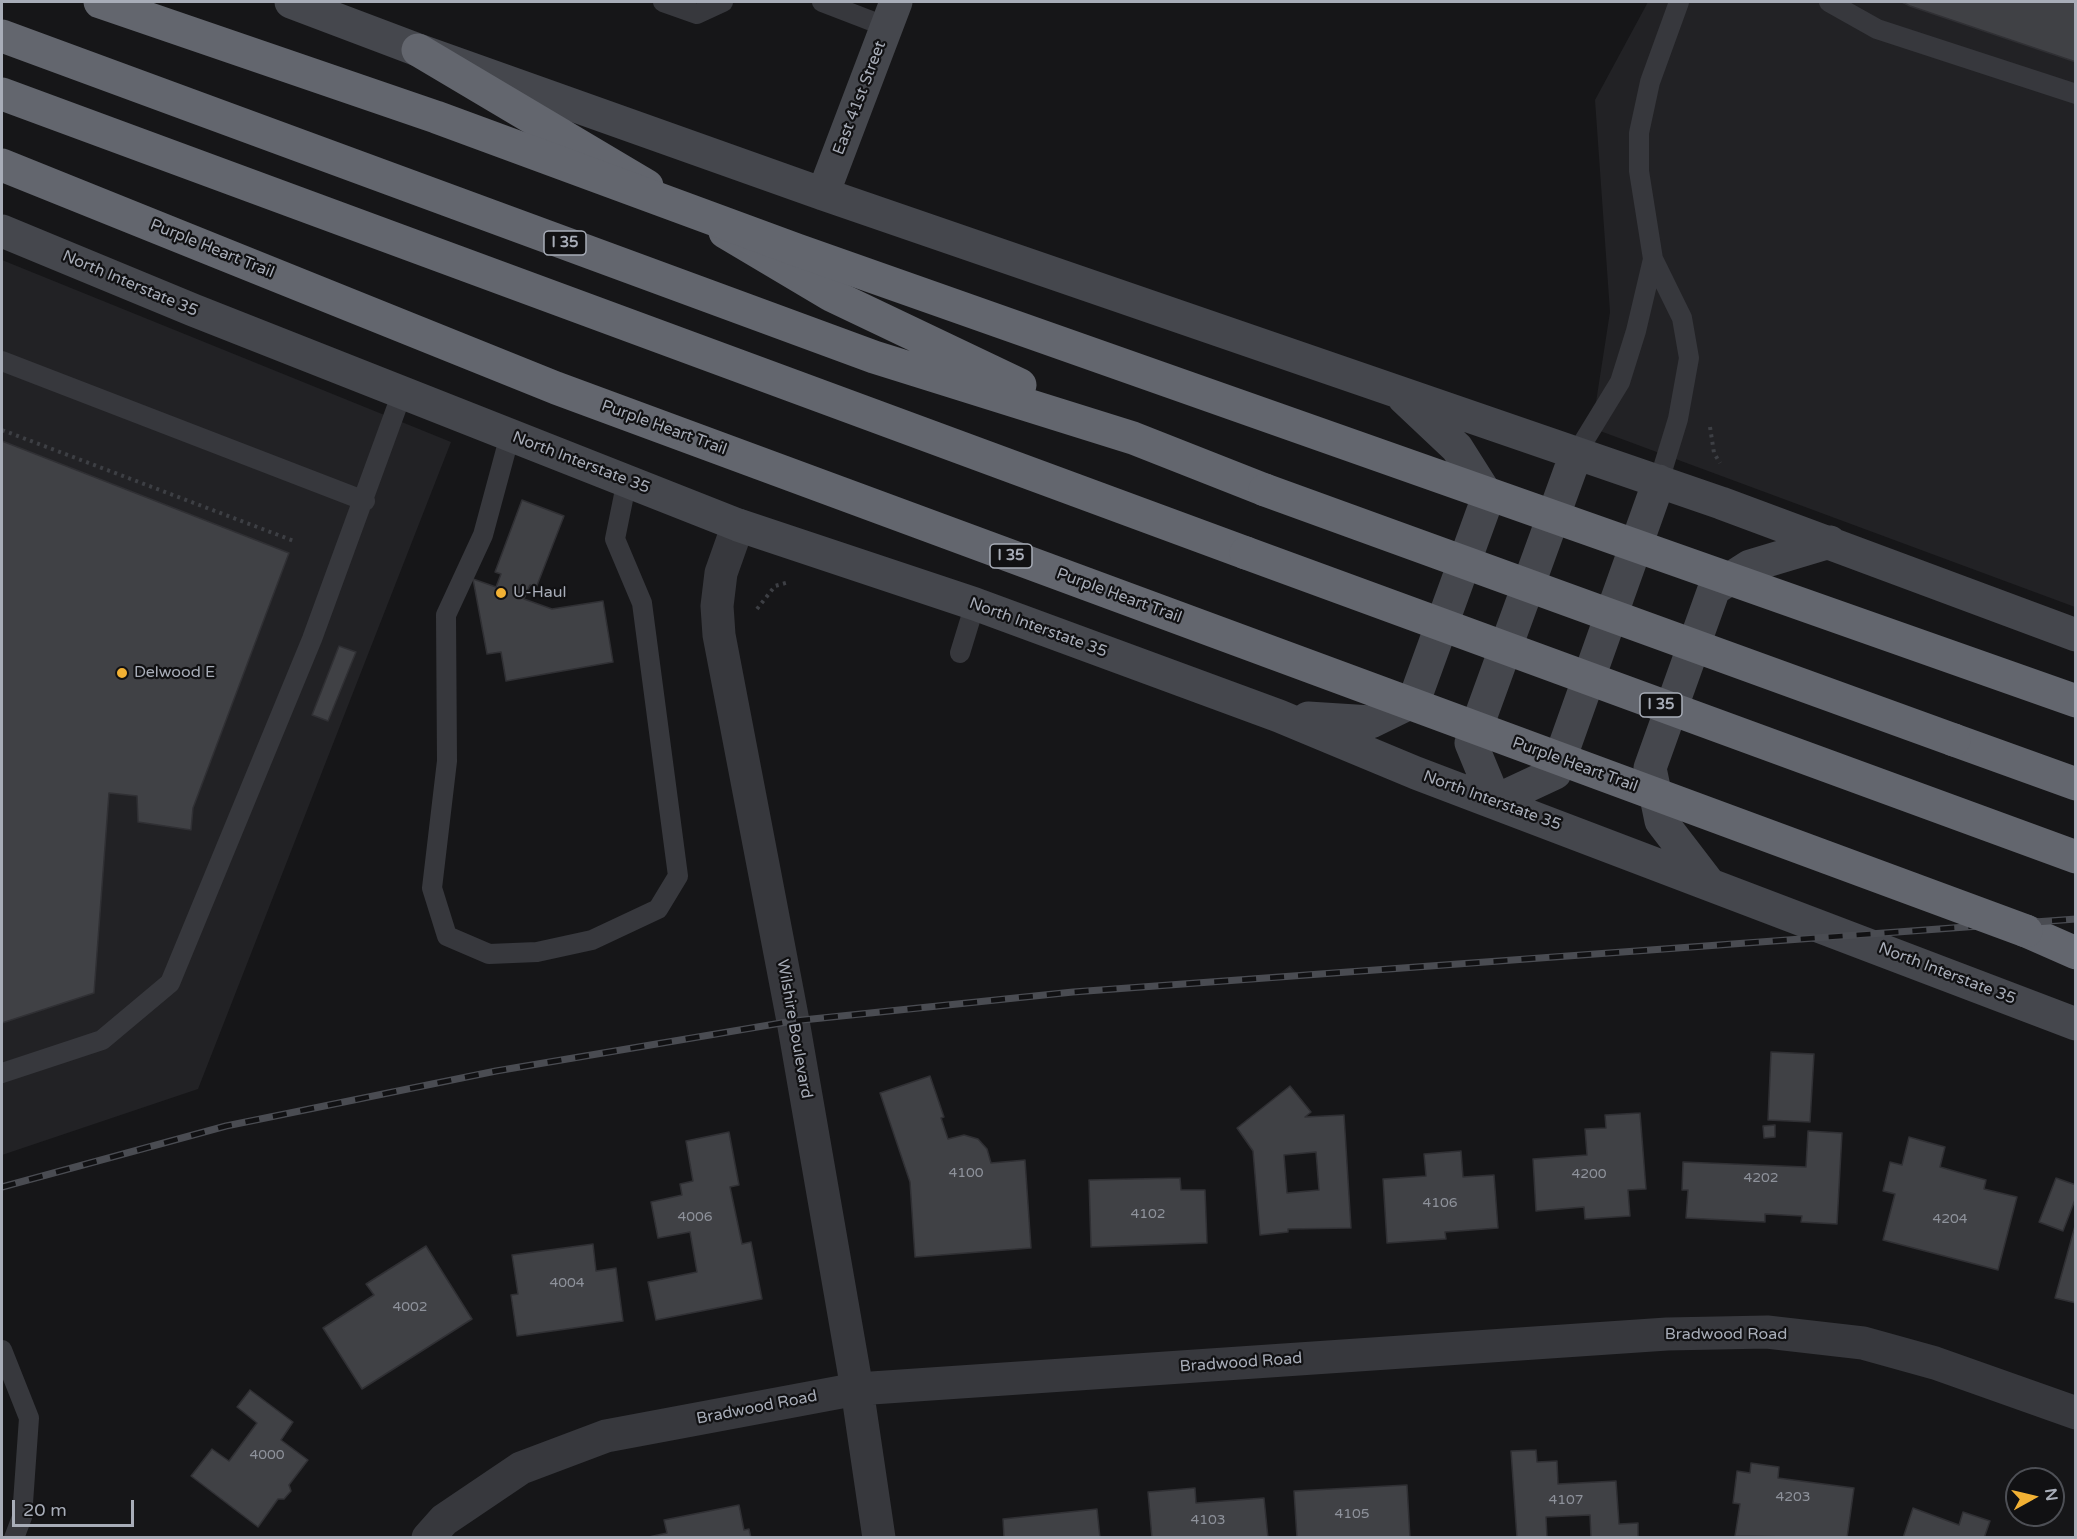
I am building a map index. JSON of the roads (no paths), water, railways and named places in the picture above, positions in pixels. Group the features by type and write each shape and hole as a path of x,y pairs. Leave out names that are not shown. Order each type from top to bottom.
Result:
{"highway":[{"path":"100,2 436,117 808,254 2076,701"},
{"name":"I 35","path":"2,36 874,357 1133,438 1265,490 2076,784"},
{"path":"418,50 831,295 1133,438"},
{"name":"I 35","path":"2,94 2076,857"},
{"name":"Purple Heart Trail","path":"2,165 567,392 2076,948"},
{"path":"2026,931 2076,953"}],"main road":[{"path":"291,2 418,50 823,194 1659,481 1830,542 2076,636"},
{"name":"East 41st Street","path":"823,194 891,14"},
{"name":"North Interstate 35","path":"2,231 402,393 738,525 975,604 1279,716 1416,772 1707,881 2076,1024"},
{"path":"1279,716 1371,722 1414,701 1488,497 1456,448 1396,391"},
{"path":"1576,454 1471,743 1495,801 1555,773 1659,481"},
{"path":"1707,881 1661,821 1650,768 1714,589 1750,566 1830,542"}],"street":[{"name":"Wilshire Boulevard","path":"738,525 721,573 717,606 718,635 779,941 856,1389 879,1538"},
{"name":"Bradwood Road","path":"428,1538 444,1520 521,1468 606,1436 856,1389 1644,1335 1767,1332 1863,1343 1935,1363 2076,1413"}],"lane":[{"path":"663,2 696,14 723,2"},
{"path":"822,2 891,14"},
{"path":"1659,481 1678,419 1689,358 1682,318 1653,260 1639,171 1639,133 1650,82 1679,2"},
{"path":"1829,2 1877,28 2076,94"},
{"path":"1576,454 1620,382 1636,332 1653,260"},
{"path":"2,361 364,501"},
{"path":"2,1072 102,1040 170,983 307,649 364,501 402,393"},
{"path":"510,435 483,535 446,615 447,761 432,888 447,936 489,954 537,952 592,940 658,909 678,876 642,603 615,539 627,480"},
{"path":"960,652 975,604"},
{"path":"2,1350 29,1418 22,1517 14,1538"}],"railway":[{"path":"2,1187 226,1126 496,1071 793,1021 1073,992 2076,919"}],"place":[{"name":"U-Haul","path":"501,593"},
{"name":"Delwood E","path":"122,673"}]}
